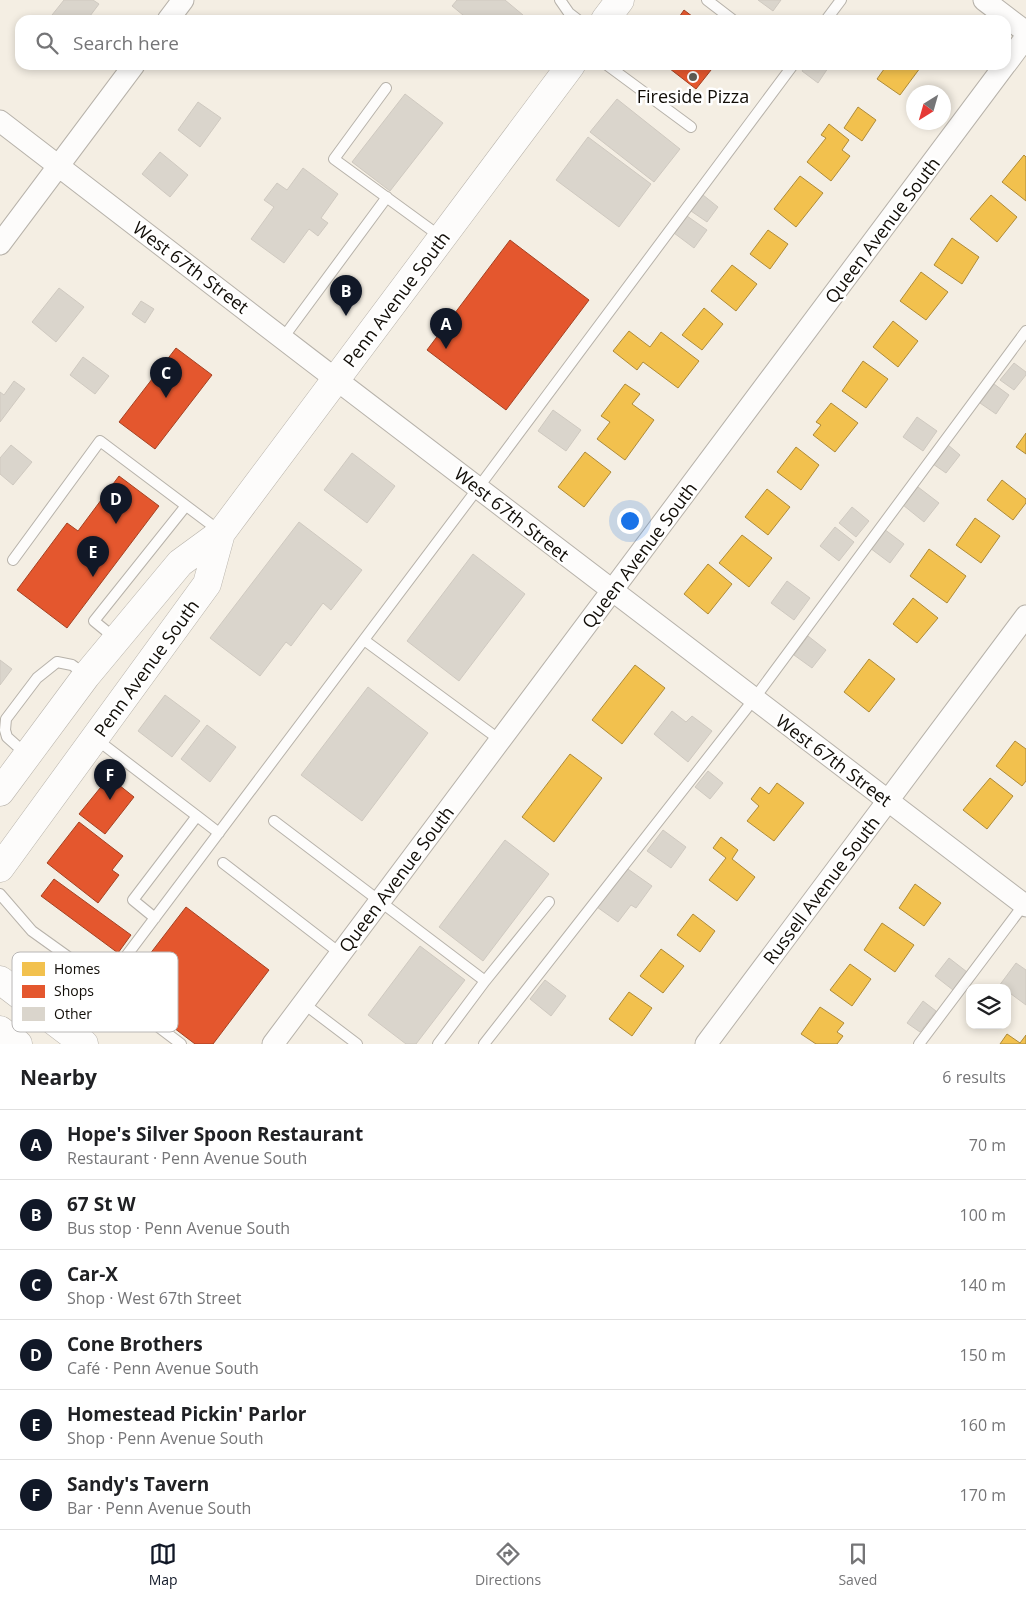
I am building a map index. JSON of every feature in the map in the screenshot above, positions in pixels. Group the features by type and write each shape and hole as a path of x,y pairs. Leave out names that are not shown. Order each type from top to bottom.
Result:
{"main road":[{"path":"608,15 620,0"},
{"name":"Penn Avenue South","path":"0,792 86,676 180,563 221,533 567,70"},
{"name":"Penn Avenue South","path":"0,868 96,739 207,584 221,533"},
{"path":"0,980 12,989"},
{"path":"0,1030 18,1044"}],"street":[{"path":"172,15 183,0"},
{"path":"984,0 1004,15"},
{"path":"1011,21 1026,32"},
{"name":"Queen Avenue South","path":"1011,57 1026,37"},
{"path":"0,244 130,70"},
{"name":"Queen Avenue South","path":"273,1044 1002,70"},
{"name":"West 67th Street","path":"0,121 337,378 611,592 1025,903"},
{"name":"Russell Avenue South","path":"706,1044 1026,616"}],"lane":[{"path":"560,0 572,15"},
{"path":"707,0 726,15"},
{"path":"830,15 841,0"},
{"path":"614,70 691,127"},
{"path":"130,952 789,70"},
{"path":"386,88 334,159 442,238"},
{"path":"283,338 387,197"},
{"path":"484,1044 754,699 1026,331"},
{"path":"13,560 100,441 221,533"},
{"path":"116,640 94,621 185,507"},
{"path":"364,640 500,740"},
{"path":"27,754 7,737 4,730 6,719 37,678 57,662 72,665 86,676"},
{"path":"96,739 219,833"},
{"path":"155,918 133,900 197,816"},
{"path":"274,821 485,981"},
{"path":"223,863 340,954"},
{"path":"0,894 32,931 61,952"},
{"path":"438,1044 485,981 549,902"},
{"path":"919,1044 1025,903"},
{"path":"303,1003 357,1044"},
{"path":"165,1032 181,1044"}],"building: Homes":[{"path":"883,70 919,70 906,85 900,95 877,79"},
{"path":"858,107 876,120 862,141 844,128"},
{"path":"829,124 849,140 842,150 850,156 831,181 807,162 826,138 821,135"},
{"path":"1024,155 1026,157 1026,201 1002,182"},
{"path":"800,176 823,193 796,227 774,209"},
{"path":"991,195 1017,217 997,242 970,219"},
{"path":"768,230 788,244 770,269 750,254"},
{"path":"952,238 979,257 962,284 934,265"},
{"path":"732,265 757,284 736,311 711,291"},
{"path":"921,272 948,292 926,320 900,301"},
{"path":"704,308 723,324 702,350 682,335"},
{"path":"893,321 918,341 898,367 873,347"},
{"path":"629,331 650,347 661,332 699,361 678,388 643,362 637,370 613,351"},
{"path":"863,361 888,379 866,408 842,391"},
{"path":"625,384 640,394 632,404 654,420 625,460 597,439 610,422 601,416"},
{"path":"831,403 858,423 835,452 813,435 821,425 816,422"},
{"path":"1026,433 1026,454 1016,447"},
{"path":"796,447 819,465 801,490 777,472"},
{"path":"585,452 611,472 584,507 558,487"},
{"path":"1002,480 1026,499 1026,503 1013,520 987,500"},
{"path":"767,489 790,507 768,535 745,517"},
{"path":"975,518 1000,536 981,563 956,545"},
{"path":"742,535 772,558 749,587 719,563"},
{"path":"929,549 966,576 947,603 910,576"},
{"path":"708,564 732,584 708,614 684,594"},
{"path":"913,598 938,618 917,643 893,624"},
{"path":"869,659 895,679 869,712 844,692"},
{"path":"635,665 665,688 622,744 592,720"},
{"path":"1015,741 1026,749 1026,781 1022,786 996,766"},
{"path":"570,754 602,778 554,842 522,817"},
{"path":"990,778 1013,796 987,829 963,810"},
{"path":"777,783 804,803 774,841 747,821 759,806 751,799 760,787 769,794"},
{"path":"721,837 738,850 732,859 755,877 737,901 709,880 726,858 713,848"},
{"path":"915,884 941,903 924,926 899,908"},
{"path":"693,914 715,931 700,952 677,935"},
{"path":"882,923 914,945 895,972 864,950"},
{"path":"661,949 684,966 663,993 640,976"},
{"path":"850,964 871,979 852,1006 830,990"},
{"path":"629,992 652,1008 632,1036 609,1019"},
{"path":"820,1007 844,1023 837,1032 843,1036 837,1044 816,1044 801,1034"},
{"path":"1007,1034 1020,1043 1026,1035 1026,1044 1000,1044"}],"building: Shops":[{"path":"684,10 690,15 680,15"},
{"name":"Fireside Pizza","path":"671,70 711,70 696,89"},
{"path":"510,240 589,300 506,410 427,350"},
{"path":"176,348 212,375 155,449 119,422"},
{"path":"119,476 159,506 67,628 17,590 67,523 78,531"},
{"path":"109,777 134,797 105,834 79,814"},
{"path":"79,822 123,856 112,870 119,875 98,903 47,863"},
{"path":"54,879 131,935 119,952 117,952 41,896"},
{"path":"186,907 269,970 213,1044 195,1044 178,1031 178,952 151,952"}],"building: Other":[{"path":"64,0 93,0 99,4 91,15 52,15"},
{"path":"457,0 505,0 523,15 463,15 452,6"},
{"path":"758,0 781,0 773,11"},
{"path":"803,70 827,70 818,83"},
{"path":"405,94 443,123 390,191 352,162"},
{"path":"617,99 680,149 654,182 590,132"},
{"path":"198,102 221,118 200,147 178,130"},
{"path":"588,137 651,184 619,227 556,180"},
{"path":"160,152 188,175 170,197 142,174"},
{"path":"303,168 338,194 321,218 328,223 318,236 309,229 284,263 251,239 274,207 264,200 277,183 287,190"},
{"path":"703,195 718,207 707,222 691,211"},
{"path":"687,216 707,230 694,248 674,233"},
{"path":"59,288 84,307 56,342 32,322"},
{"path":"141,301 154,309 145,323 132,314"},
{"path":"83,357 109,376 95,394 70,375"},
{"path":"1014,363 1026,372 1026,375 1014,390 1000,380"},
{"path":"14,381 25,389 0,422 0,392 4,395"},
{"path":"994,384 1009,395 996,414 980,403"},
{"path":"553,410 581,430 566,451 538,431"},
{"path":"917,417 937,431 923,451 903,437"},
{"path":"11,445 32,462 13,485 0,474 0,458"},
{"path":"948,445 960,455 946,473 933,464"},
{"path":"352,453 395,486 367,523 324,490"},
{"path":"918,487 939,503 924,522 903,505"},
{"path":"852,507 869,521 856,537 839,523"},
{"path":"299,522 362,570 331,610 323,603 291,646 286,642 260,676 210,638"},
{"path":"835,527 854,542 839,561 820,546"},
{"path":"884,529 904,544 890,563 870,548"},
{"path":"473,554 525,594 459,681 407,641"},
{"path":"787,581 810,598 794,620 771,603"},
{"path":"808,636 826,650 812,668 794,655"},
{"path":"0,660 12,669 0,685"},
{"path":"368,687 428,733 362,821 301,775"},
{"path":"165,695 200,721 172,757 138,731"},
{"path":"672,711 686,722 692,716 712,731 688,762 654,734"},
{"path":"207,725 236,747 210,782 181,759"},
{"path":"708,771 723,783 710,799 695,787"},
{"path":"663,830 686,847 671,868 647,851"},
{"path":"505,840 549,874 483,961 439,927"},
{"path":"625,867 652,886 636,908 631,905 618,922 597,907"},
{"path":"420,946 465,980 416,1044 406,1044 368,1015"},
{"path":"949,958 967,972 953,990 935,976"},
{"path":"1016,963 1026,970 1026,1005 1011,994 1011,984 1000,984"},
{"path":"545,980 566,996 551,1016 530,999"},
{"path":"923,1001 936,1011 920,1032 907,1023"}],"place":[{"name":"Fireside Pizza","path":"693,77"},
{"name":"67 St W","path":"346,316"},
{"name":"Hope's Silver Spoon Restaurant","path":"446,349"},
{"name":"Car-X","path":"166,398"},
{"name":"Cone Brothers","path":"116,524"},
{"name":"Homestead Pickin' Parlor","path":"93,577"},
{"name":"Sandy's Tavern","path":"110,800"}]}
